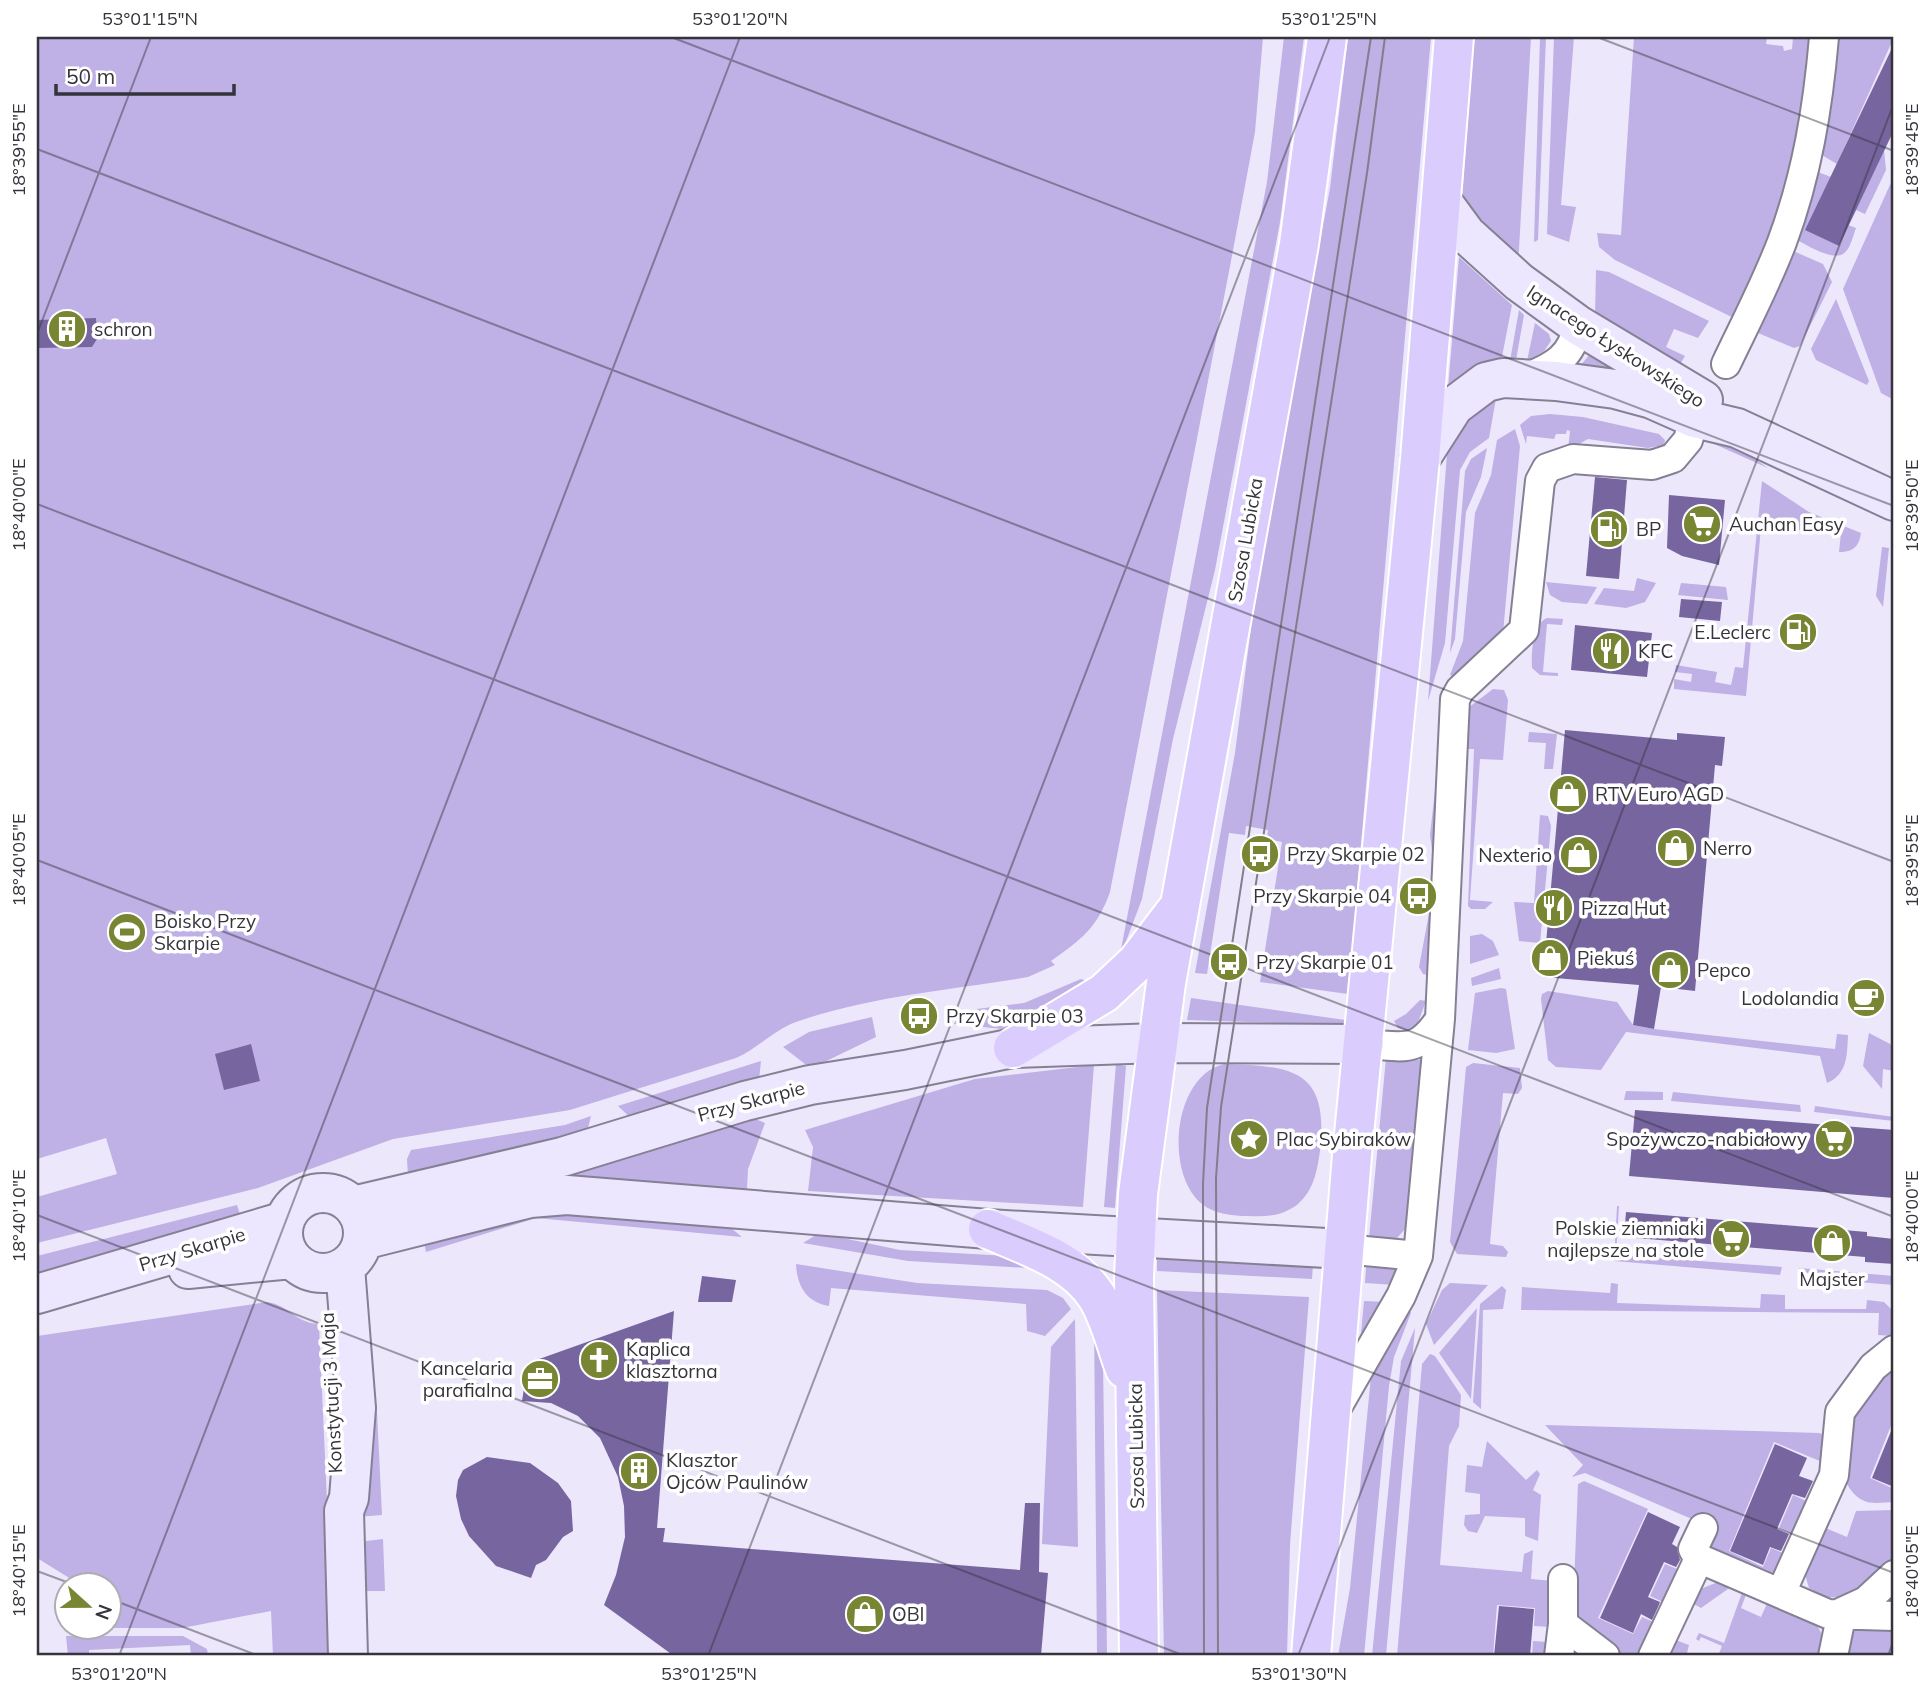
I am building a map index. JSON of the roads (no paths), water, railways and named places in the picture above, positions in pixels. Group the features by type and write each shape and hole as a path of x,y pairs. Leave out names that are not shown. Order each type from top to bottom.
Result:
{"main road":[{"name":"Szosa Lubicka","path":"1157,1043 1299,244 1327,37"},
{"path":"1311,1656 1343,1263 1420,459 1454,37"},
{"path":"1013,1048 1104,993 1138,962 1179,908"},
{"path":"1135,1236 1157,1043"},
{"path":"988,1229 1063,1263 1087,1283 1105,1313 1125,1370 1135,1417"},
{"name":"Szosa Lubicka","path":"1135,1236 1139,1656"}],"street":[{"path":"1726,364 1782,241 1802,177 1819,98 1824,37"},
{"name":"Ignacego Łyskowskiego","path":"1441,200 1466,234 1519,282 1697,408 1894,501"},
{"path":"1526,378 1563,359 1573,345 1578,325"},
{"name":"Ignacego Łyskowskiego","path":"1420,459 1454,406 1486,382 1526,378 1615,389 1697,408"},
{"path":"1331,1417 1401,1296 1418,1256 1440,1019 1453,713 1460,690 1524,630 1540,481 1546,468 1573,459 1652,465 1673,458 1688,440 1697,408"},
{"path":"1157,1043 1415,1046 1427,1039 1440,1019"},
{"name":"Przy Skarpie","path":"345,1254 562,1157 746,1101 810,1085 905,1070 1013,1048 1157,1043"},
{"path":"285,1221 296,1203 314,1194 335,1194 345,1254"},
{"name":"Przy Skarpie","path":"99,1277 345,1254 530,1198 567,1195 988,1229 1135,1236"},
{"name":"Przy Skarpie","path":"37,1294 285,1221"},
{"name":"Konstytucji 3 Maja","path":"285,1221 284,1241 345,1254 356,1408 349,1499 344,1511 348,1656"},
{"path":"1135,1236 1343,1263 1418,1256"},
{"path":"1781,1593 1834,1475 1840,1412 1889,1343"},
{"path":"1703,1528 1693,1549 1698,1558 1828,1614 1842,1612 1894,1616"},
{"path":"1653,1656 1698,1558"},
{"path":"1842,1612 1866,1601 1894,1575"},
{"path":"1559,1656 1563,1624 1563,1579"},
{"path":"1833,1656 1842,1612"},
{"path":"1563,1624 1605,1656"}],"tram line":[{"path":"1204,1656 1203,1184 1207,1108 1371,37"},
{"path":"1218,1656 1216,1178 1221,1107 1367,173 1385,37"}],"place":[{"name":"schron","path":"67,329"},
{"name":"Auchan Easy","path":"1702,524"},
{"name":"BP","path":"1609,529"},
{"name":"E.Leclerc","path":"1798,632"},
{"name":"KFC","path":"1611,651"},
{"name":"RTV Euro AGD","path":"1568,794"},
{"name":"Nerro","path":"1676,848"},
{"name":"Przy Skarpie 02","path":"1260,854"},
{"name":"Nexterio","path":"1579,855"},
{"name":"Przy Skarpie 04","path":"1418,896"},
{"name":"Pizza Hut","path":"1554,908"},
{"name":"Boisko Przy Skarpie","path":"127,932"},
{"name":"Piekuś","path":"1550,958"},
{"name":"Przy Skarpie 01","path":"1229,962"},
{"name":"Pepco","path":"1670,970"},
{"name":"Lodolandia","path":"1866,998"},
{"name":"Przy Skarpie 03","path":"919,1016"},
{"name":"Plac Sybiraków","path":"1249,1139"},
{"name":"Spożywczo-nabiałowy","path":"1834,1139"},
{"name":"Polskie ziemniaki najlepsze na stole","path":"1731,1239"},
{"name":"Majster","path":"1832,1243"},
{"name":"Kaplica klasztorna","path":"599,1360"},
{"name":"Kancelaria parafialna","path":"540,1379"},
{"name":"Klasztor Ojców Paulinów","path":"639,1471"},
{"name":"OBI","path":"865,1614"}]}
